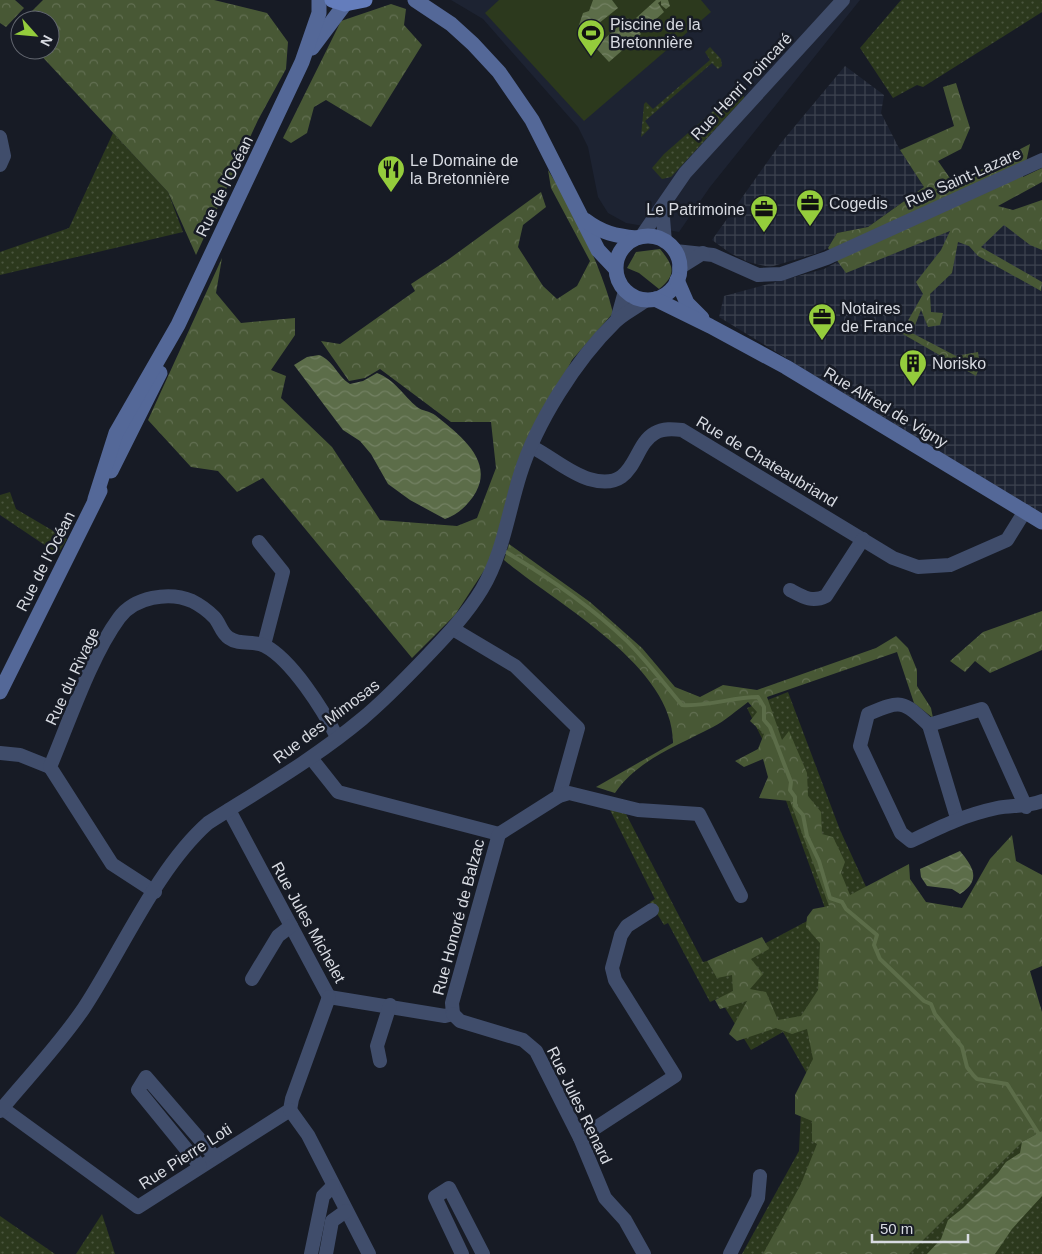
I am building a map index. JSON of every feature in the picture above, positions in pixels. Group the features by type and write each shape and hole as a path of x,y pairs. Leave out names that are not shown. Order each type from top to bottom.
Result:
{"main road":[{"name":"Rue de l'Océan","path":"0,692 95,499 116,433 178,325 302,62 319,13 319,0"},
{"path":"339,2 365,0"},
{"path":"414,1 451,24 499,72 532,120 585,220 598,250 616,268"},
{"name":"Rue de l'Océan","path":"302,62 339,2"},
{"path":"585,220 599,231 610,235 638,238 652,236 670,246 678,274 666,294 650,299 625,291 617,276 616,268 621,250 638,238"},
{"name":"Rue Alfred de Vigny","path":"678,274 687,303 710,326"},
{"name":"Rue Alfred de Vigny","path":"650,299 710,326 786,367 1042,522"}],"street":[{"name":"Rue Henri Poincaré","path":"638,238 654,220 666,198 685,173 843,0"},
{"path":"0,137 4,156 0,165"},
{"name":"Rue Saint-Lazare","path":"670,246 717,256 758,275 789,272 827,258 1042,160"},
{"path":"666,198 663,218 670,246"},
{"path":"678,274 703,254"},
{"name":"Rue des Mimosas","path":"617,320 625,291"},
{"name":"Rue des Mimosas","path":"1,1110 83,1009 186,845 208,823 311,758 337,737 392,692 453,629 481,590 496,562 521,472 550,409 585,356 617,320 650,299"},
{"name":"Rue de Chateaubriand","path":"532,447 587,478 605,482 614,480 630,468 653,433 663,429 682,430 893,558 918,567 950,565 1007,540 1025,511"},
{"path":"790,590 808,599 818,600 826,596 863,539"},
{"path":"260,542 283,572 264,645"},
{"name":"Rue du Rivage","path":"50,767 98,656 119,618 139,602 164,596 191,601 214,617 226,636 236,642 264,645 289,663 337,737"},
{"path":"453,629 516,666 578,728 559,796"},
{"path":"958,818 930,725 904,704 891,704 868,714 860,738 860,746 900,833 911,841 958,818 999,808 1026,807 1042,801"},
{"path":"930,725 982,709 1026,807"},
{"path":"0,753 20,755 50,767 112,864 155,892"},
{"path":"311,758 338,792 499,834"},
{"path":"559,796 570,793 638,810 699,814 741,896"},
{"name":"Rue Honoré de Balzac","path":"453,1014 452,1003 499,834 559,796"},
{"name":"Rue Jules Michelet","path":"229,810 329,996 420,1010"},
{"path":"580,1138 675,1076 615,980 612,968 621,935 627,926 652,910"},
{"path":"252,979 278,936 291,926"},
{"path":"329,996 292,1099 290,1110 308,1134 369,1254"},
{"path":"380,1061 377,1046 390,1005"},
{"name":"Rue Jules Renard","path":"420,1010 446,1016 453,1014 460,1021 523,1040 536,1051 580,1138 605,1198 624,1220 644,1254"},
{"path":"200,1166 138,1090 146,1077 216,1157"},
{"name":"Rue Pierre Loti","path":"1,1110 138,1207 290,1110"},
{"path":"730,1254 758,1198 760,1176"},
{"path":"311,1254 323,1196 333,1186"},
{"path":"476,1239 456,1252 435,1197 449,1188 476,1239 483,1254"},
{"path":"326,1254 332,1221 346,1211"}],"shaded area":[{"path":"451,0 860,0 710,187 679,232 626,223 608,213 598,197 588,147 578,127 483,19"},
{"name":"Piscine de la Bretonnière","path":"499,0 701,0 711,12 584,121 485,13"},
{"path":"901,0 1042,0 1042,12 923,87 917,85 893,98 860,48"},
{"path":"710,47 721,59 722,66 718,69 712,63 645,121 650,128 641,137 644,104 646,102 653,109 710,60 705,52"},
{"path":"845,66 884,95 881,113 900,150 924,187 868,227 837,233 828,248 818,253 770,267 748,262 730,253 712,240 780,144"},
{"path":"743,85 744,98 671,177 662,179 652,168 664,154"},
{"path":"113,133 168,192 183,232 0,275 0,252 69,228"},
{"path":"947,203 1042,220 1042,515 719,317 724,296 824,269"},
{"path":"10,492 16,509 67,539 58,554 0,515 0,495"},
{"path":"788,692 840,830 868,891 1042,1080 1042,1254 742,1254 799,1151 801,1110 810,1079 783,1032 751,1050 719,998 710,1002 668,923 664,925 650,902 655,899 609,808 626,814 703,962 707,961 713,971 826,911 768,751 747,708"},
{"path":"102,1214 115,1254 76,1254"},
{"path":"0,1216 55,1254 0,1254"}],"green space":[{"path":"0,0 15,0 24,8 22,10 10,10 10,23 6,27 0,23"},
{"path":"43,0 214,0 267,13 288,42 286,69 258,120 196,255 168,192 45,60 60,60 60,10 33,10"},
{"path":"391,4 406,9 404,25 422,45 371,127 326,100 314,107 307,133 291,143 283,138 341,21"},
{"path":"956,83 970,128 961,149 938,161 952,181 973,174 1030,144 1023,177 1042,168 1042,182 998,206 1013,210 1042,200 1042,250 1030,245 1004,225 981,247 1042,282 1041,291 978,256 969,246 958,242 952,273 930,294 931,312 943,313 940,325 928,327 921,310 912,333 956,356 978,352 980,366 976,376 901,333 923,294 916,282 941,250 950,231 846,273 828,248 837,233 868,227 924,187 900,150 954,126 943,87"},
{"path":"548,170 586,239 602,277 613,313 572,360 527,445 491,560 455,615 412,658 263,478 237,492 218,471 191,467 148,420 222,258 216,293 241,323 295,318 295,335 271,370 286,376 281,398 332,447 380,520 457,526 477,518 496,468 491,422 451,422 380,369 365,378 349,381 321,341 340,344 415,291 411,284 449,259 541,192 546,207 523,225 518,247 543,286 557,299 577,286 590,261 551,188"},
{"path":"660,249 668,260 671,274 665,284 659,289 639,273 627,268 636,252"},
{"path":"509,544 590,602 642,648 675,687 700,697 723,685 757,690 876,648 896,636 908,648 917,670 917,686 931,708 933,718 914,703 897,652 767,697 782,740 789,731 807,773 808,796 821,812 822,834 833,837 845,862 841,873 850,895 909,864 910,879 926,902 962,908 990,859 1012,835 1016,861 1042,875 1042,966 1030,971 1042,1012 1042,1131 1022,1142 909,1254 763,1254 801,1184 817,1144 812,1141 812,1121 795,1114 795,1095 813,1059 807,1029 792,1034 776,1028 737,1041 729,1034 747,1001 720,1009 715,1000 733,991 732,975 717,978 707,961 762,937 769,949 751,959 763,974 750,989 766,992 778,1020 801,1016 818,990 820,943 806,927 807,917 813,909 829,906 790,801 759,798 768,777 763,759 744,767 735,761 758,749 764,734 750,721 757,712 748,702 717,725 647,762 624,781 615,793 596,787 673,743 668,715 654,688 634,663 581,617 504,560"},
{"path":"1042,611 1042,650 990,673 975,661 965,672 950,661 983,632"}],"water":[{"path":"593,0 612,0 618,8 584,35 579,32 578,28 583,13 589,11"},
{"path":"656,0 668,0 670,6 666,9 661,5 661,1 658,3 664,12 645,29 636,18"},
{"path":"628,18 641,34 609,62 595,47"},
{"path":"319,355 324,357 350,384 363,381 377,373 389,379 417,407 435,415 471,448 477,458 480,480 476,492 463,508 445,519 410,500 388,484 371,454 360,441 343,430 294,365 307,357"},
{"path":"960,851 969,862 973,873 971,884 967,889 960,894 952,889 927,886 921,877 920,869"},
{"path":"1042,1131 1042,1196 1012,1229 995,1254 927,1254 941,1239 948,1220 963,1208 998,1173 1006,1162 1020,1153 1022,1142"}],"waterway":[{"path":"506,552 569,593 613,628 642,656 682,705 701,705 758,697 764,707 764,720 770,727 791,782 790,790 795,797 795,806 803,815 807,836 819,861 830,898 842,902 846,909 877,935 874,945 880,959 924,1001 931,1004 935,1014 962,1047 967,1067 973,1075 977,1079 1007,1084 1042,1139"}],"place":[{"name":"Piscine de la Bretonnière","path":"591,57"},
{"name":"Le Domaine de la Bretonnière","path":"391,193"},
{"name":"Cogedis","path":"810,227"},
{"name":"Le Patrimoine","path":"764,233"},
{"name":"Notaires de France","path":"822,341"},
{"name":"Norisko","path":"913,387"}]}
